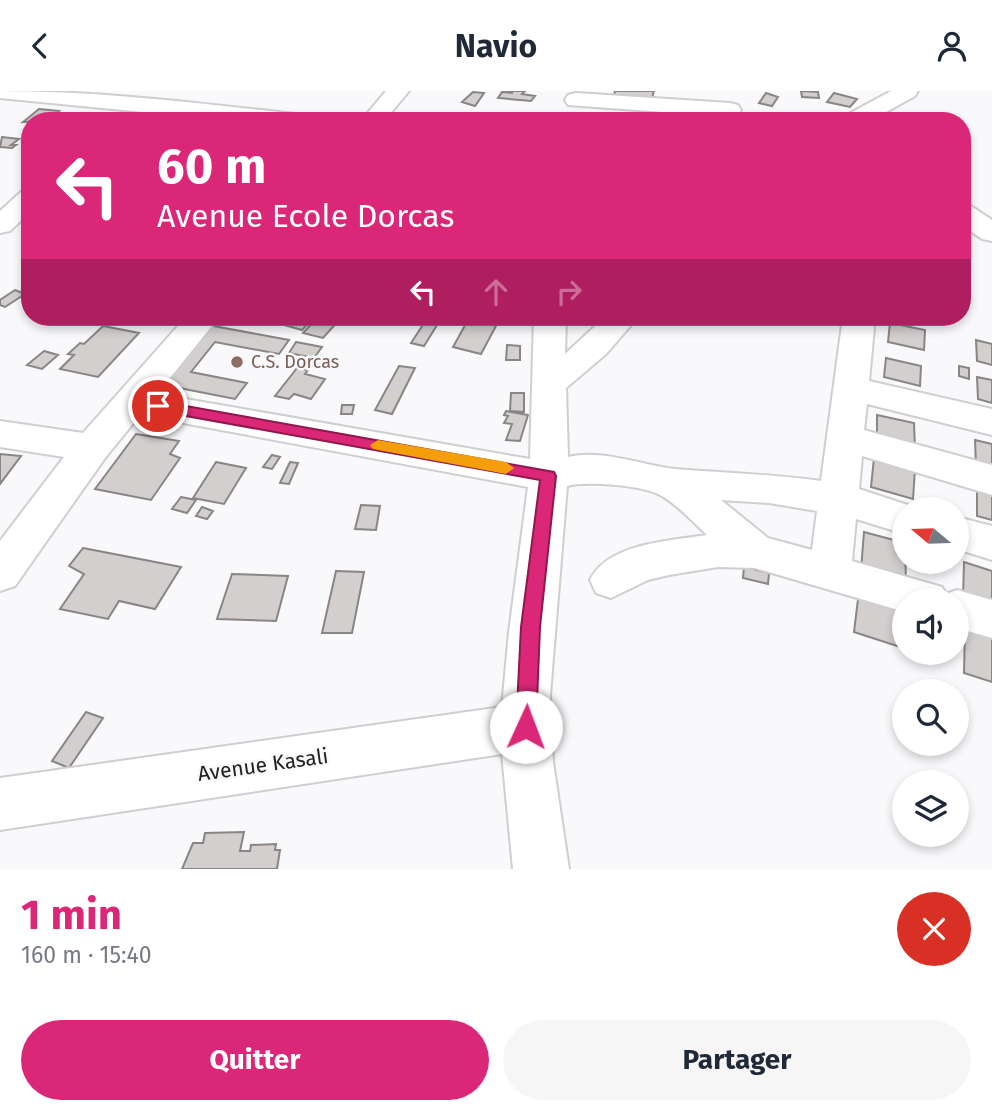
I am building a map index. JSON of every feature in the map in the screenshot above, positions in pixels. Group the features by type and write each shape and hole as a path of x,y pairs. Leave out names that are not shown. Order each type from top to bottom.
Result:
{"street":[{"path":"380,112 398,91"},
{"path":"869,112 906,91"},
{"path":"0,92 144,97 239,112"},
{"path":"570,112 577,95 730,110"},
{"path":"125,112 144,97"},
{"path":"971,210 992,211"},
{"path":"971,216 992,233"},
{"path":"0,573 92,449 196,326"},
{"path":"541,869 526,727 531,627 548,476 550,383 546,354 549,326"},
{"path":"550,383 594,347 614,326"},
{"path":"830,572 858,326"},
{"path":"851,388 992,422"},
{"path":"134,402 548,476 577,470 600,470 672,483 769,488 839,499 892,514"},
{"path":"0,434 92,449"},
{"path":"846,439 992,479"},
{"path":"672,483 755,551"},
{"path":"970,537 992,543"},
{"path":"611,580 638,565 669,558 718,550 755,551 892,590"},
{"path":"969,612 992,619"},
{"name":"Avenue Kasali","path":"0,804 526,727"}],"building":[{"path":"502,91 525,91 522,94 535,96 531,101 498,98 502,92 513,93"},
{"path":"615,91 654,91 652,98 614,95"},
{"path":"801,91 818,92 819,98 802,97"},
{"path":"473,92 484,93 475,106 462,102"},
{"path":"766,93 778,97 772,106 759,103"},
{"path":"834,93 857,99 850,107 827,102"},
{"path":"39,109 59,111 58,112 35,112"},
{"path":"2,137 19,139 11,145 16,145 12,148 0,147"},
{"path":"15,290 21,292 21,297 5,307 0,305 0,300"},
{"path":"103,326 139,333 98,377 60,369 74,355 68,354 80,343 84,344"},
{"path":"207,326 289,340 279,354 215,342 191,372 247,383 235,399 159,384"},
{"path":"288,326 306,326 302,330"},
{"path":"310,326 334,326 323,338 303,333"},
{"path":"422,326 436,326 424,346 411,343"},
{"path":"465,326 496,326 481,354 453,347"},
{"path":"890,326 925,330 924,350 888,342"},
{"path":"976,340 992,344 992,365 977,361"},
{"path":"296,342 322,347 314,358 289,353"},
{"path":"507,345 520,346 520,360 506,360"},
{"path":"44,351 58,355 42,369 27,365"},
{"path":"886,358 921,366 920,386 884,377"},
{"path":"399,366 415,368 392,414 375,410"},
{"path":"959,366 969,368 969,379 959,376"},
{"path":"297,368 308,370 305,374 325,379 311,399 294,394 289,399 275,396"},
{"path":"977,377 992,380 992,403 978,399"},
{"path":"511,393 524,393 524,412 510,411"},
{"path":"342,405 354,405 352,414 341,414"},
{"path":"506,411 528,415 520,441 506,440 512,424 504,423 508,416 504,415"},
{"path":"877,415 914,423 915,449 877,440"},
{"path":"136,434 179,441 170,454 180,458 151,500 95,489"},
{"path":"975,440 992,444 992,470 976,466"},
{"path":"0,454 21,456 0,484"},
{"path":"272,455 280,457 272,469 263,467"},
{"path":"874,458 915,469 913,497 871,487"},
{"path":"216,462 246,468 224,504 193,498"},
{"path":"290,462 298,463 289,484 280,483"},
{"path":"977,486 992,490 992,520 977,516"},
{"path":"181,497 196,500 187,513 172,509"},
{"path":"361,505 380,506 376,530 355,529"},
{"path":"202,507 213,511 207,519 196,516"},
{"path":"864,532 892,540 892,574 906,574 906,582 861,570"},
{"path":"83,548 181,567 155,609 119,601 108,619 60,609 84,574 69,566"},
{"path":"970,564 992,571 992,607 969,600 969,588 963,588 964,574 970,574"},
{"path":"744,567 769,573 768,584 743,578"},
{"path":"336,571 364,572 352,633 322,633"},
{"path":"232,574 288,576 276,621 217,619"},
{"path":"859,591 892,601 892,644 854,632"},
{"path":"969,629 992,636 992,682 964,673 964,665 969,665"},
{"path":"86,712 103,718 69,768 52,761"},
{"path":"244,832 240,851 250,851 251,845 276,844 275,850 280,850 277,869 182,869 193,843 203,843 205,833"}],"slow traffic":[{"path":"378,445 506,468"}],"place":[{"name":"C.S. Dorcas","path":"237,362"}],"route":[{"path":"158,406 548,476 531,627 526,727"}]}
